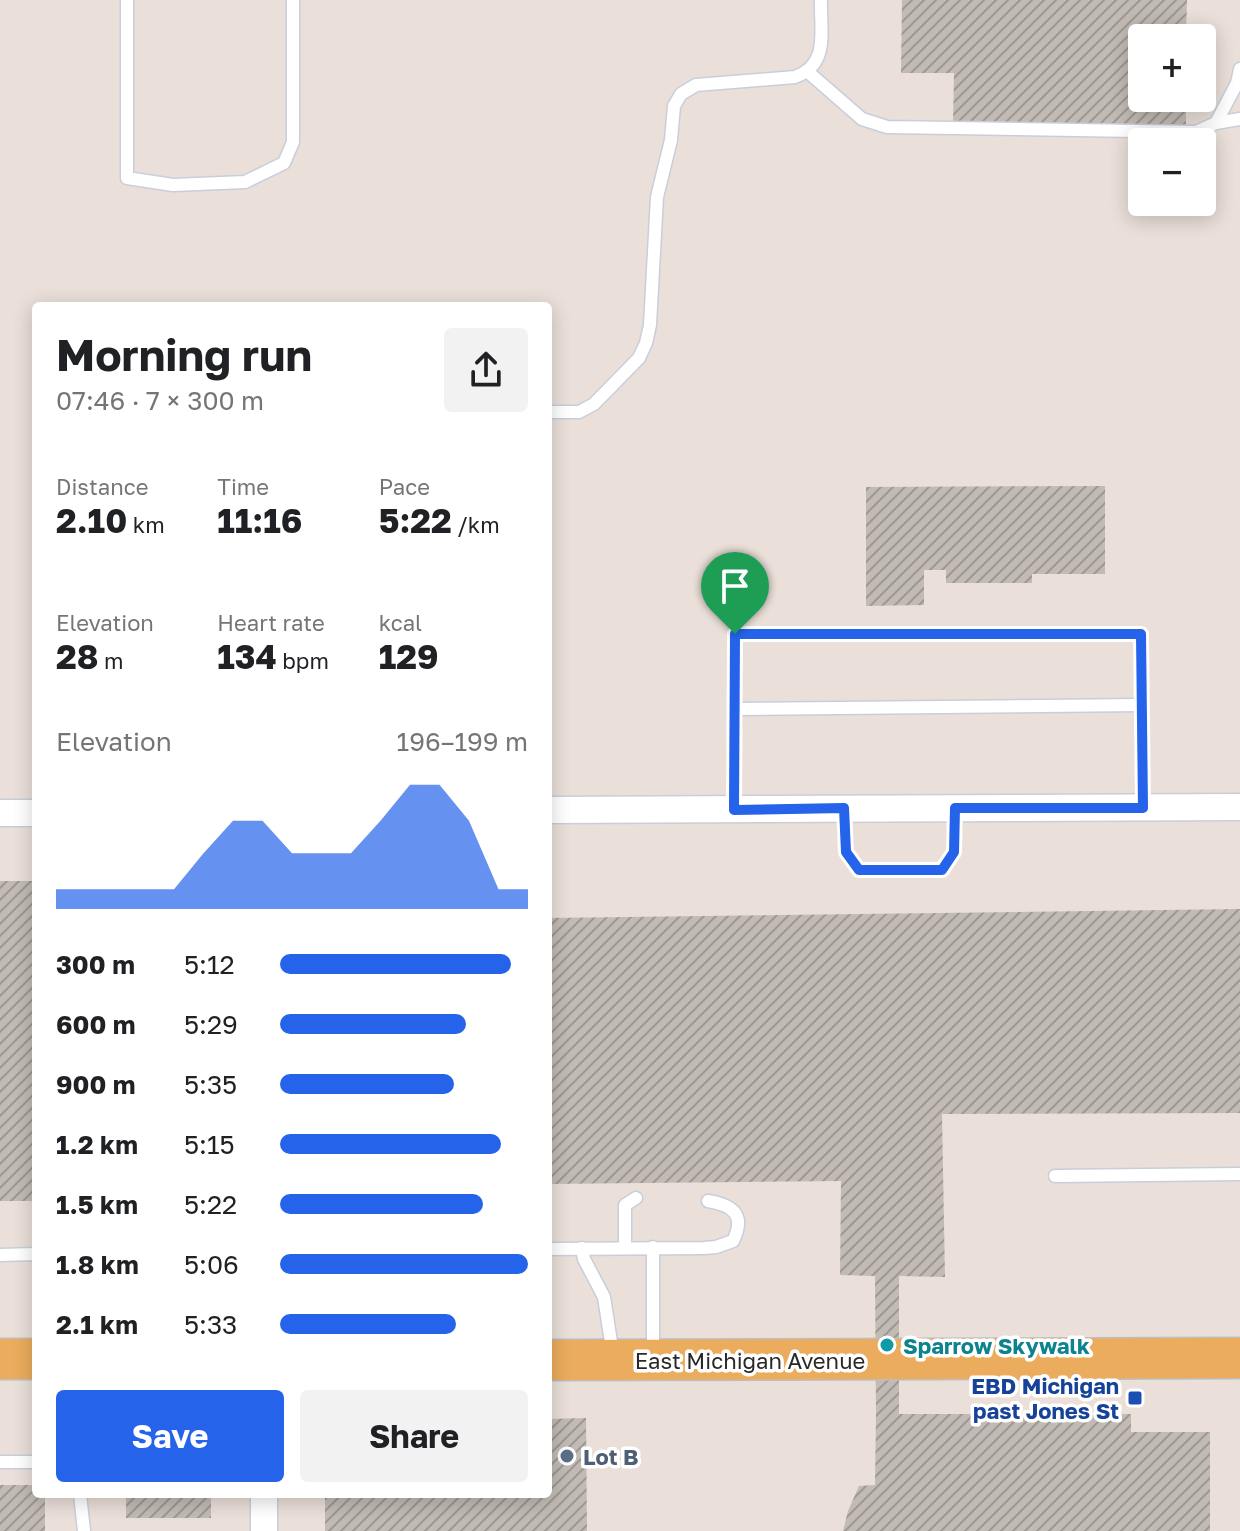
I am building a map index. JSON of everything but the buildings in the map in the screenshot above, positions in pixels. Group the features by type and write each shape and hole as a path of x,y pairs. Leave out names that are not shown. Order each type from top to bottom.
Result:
{"main road":[{"name":"East Michigan Avenue","path":"552,1360 1240,1358"},
{"path":"0,1359 32,1359"}],"street":[{"path":"552,810 1240,807"},
{"path":"0,813 32,813"},
{"path":"264,1498 264,1531"}],"lane":[{"path":"127,0 127,178 173,185 245,182 284,163 293,142 293,0"},
{"path":"552,412 579,412 594,404 639,358 646,343 650,325 657,197 671,140 674,106 681,94 696,85 795,77 808,72 820,58 821,0"},
{"path":"1216,123 1237,83 1240,69"},
{"path":"808,72 862,119 887,127 1196,132 1216,123 1240,119"},
{"path":"734,810 735,634 1141,634 1143,808"},
{"path":"735,709 1142,705"},
{"path":"844,808 846,852 859,870 942,870 954,852 955,808"},
{"path":"1055,1176 1240,1174"},
{"path":"625,1247 625,1205 636,1198"},
{"path":"552,1249 704,1248 733,1241 739,1227 736,1215 727,1205 708,1201"},
{"path":"633,1360 653,1247"},
{"path":"582,1248 588,1269 604,1297 610,1320 633,1360"},
{"path":"0,1255 32,1254"},
{"path":"0,1462 32,1462"},
{"path":"80,1498 84,1531"}],"place":[{"name":"Sparrow Skywalk","path":"887,1345"},
{"name":"EBD Michigan past Jones St","path":"1135,1398"},
{"name":"Lot B","path":"567,1456"}],"route":[{"path":"735,634 1141,634 1143,808 955,808 954,852 942,870 859,870 846,852 844,808 734,810 735,634"}]}
